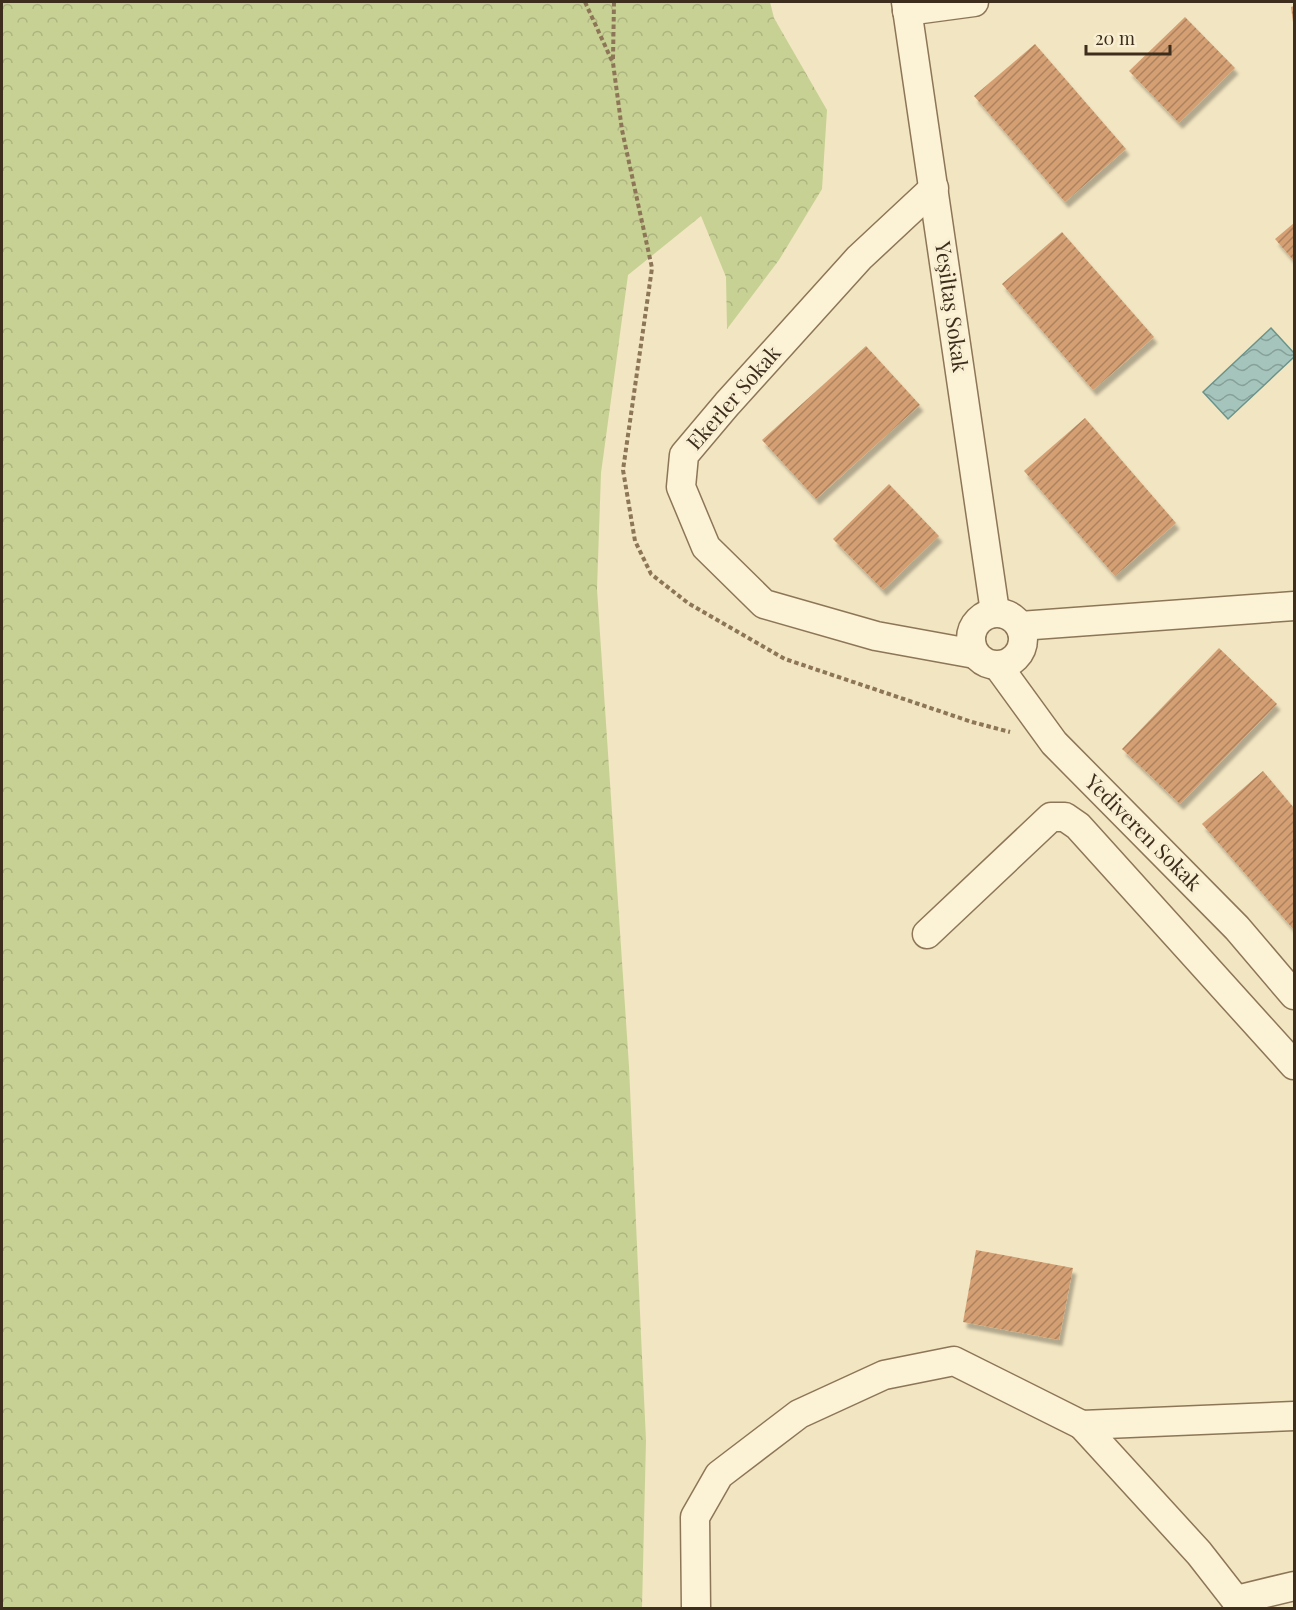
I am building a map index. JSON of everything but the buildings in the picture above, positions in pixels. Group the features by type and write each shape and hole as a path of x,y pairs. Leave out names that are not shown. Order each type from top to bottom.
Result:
{"street":[{"path":"906,6 974,2"},
{"name":"Yeşiltaş Sokak","path":"906,6 995,612"},
{"name":"Ekerler Sokak","path":"934,188 859,258 727,404 684,455 681,487 706,547 764,604 876,636 987,660"},
{"path":"1020,626 1294,606"},
{"path":"995,612 1010,616 1020,626 1024,636 1022,649 1011,662 987,660 970,642 972,630 982,617 995,612"},
{"name":"Yediveren Sokak","path":"987,660 1054,743 1237,928 1294,995"},
{"path":"927,934 1051,817 1065,817 1078,826 1294,1065"},
{"path":"696,1608 695,1517 719,1475 799,1414 884,1375 954,1361 1082,1425 1199,1553 1239,1604 1294,1586"},
{"path":"1082,1425 1294,1416"}],"path":[{"path":"613,63 614,2"}],"green space":[{"path":"2,2 770,2 774,18 827,110 822,189 779,260 727,329 726,277 701,216 628,275 601,473 597,589 629,1066 646,1440 642,1608 2,1608"}],"water":[{"path":"1271,328 1294,353 1294,357 1228,419 1203,392"}]}
